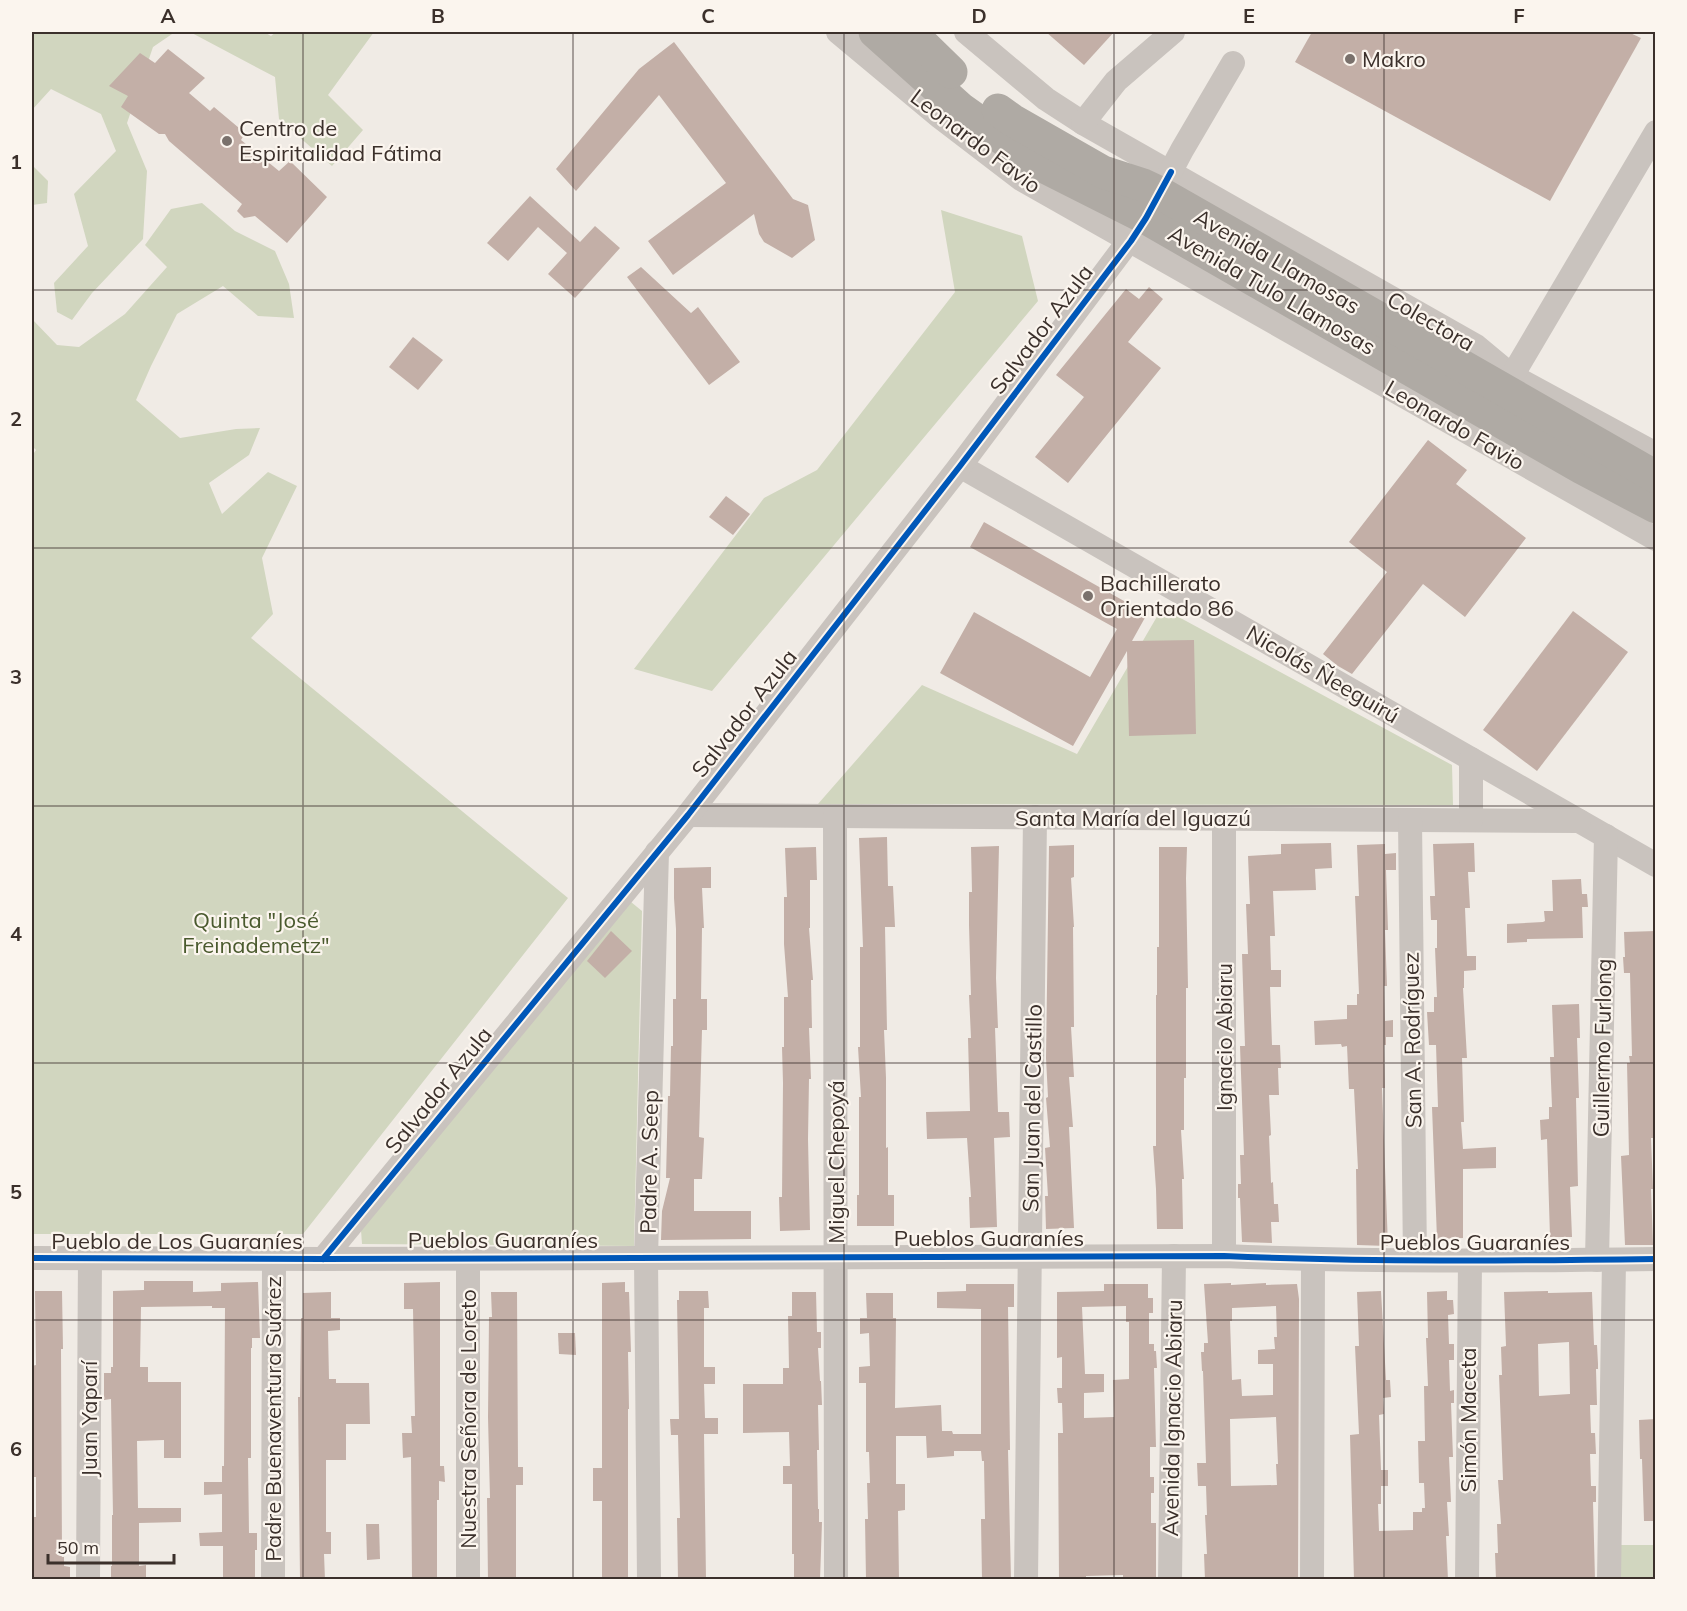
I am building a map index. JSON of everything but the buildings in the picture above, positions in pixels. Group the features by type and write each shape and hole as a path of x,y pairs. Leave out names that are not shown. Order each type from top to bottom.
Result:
{"highway":[{"name":"Avenida Tulo Llamosas","path":"875,32 961,109 1037,163 1152,206 1572,462 1656,507"},
{"name":"Avenida Llamosas","path":"910,32 967,87 1012,120 1103,172 1143,185 1152,206 1656,477"}],"street":[{"name":"Leonardo Favio","path":"838,32 940,117 1021,179 1152,206 1656,539"},
{"name":"Colectora","path":"966,32 1046,99 1083,123 1152,206 1476,346 1512,376 1656,454"},
{"path":"1083,123 1116,81 1173,32"},
{"name":"Salvador Azula","path":"323,1259 688,815 960,466 1152,206 1233,63"},
{"path":"1512,376 1656,132"},
{"name":"Nicolás Ñeeguirú","path":"960,466 1656,865"},
{"path":"1471,759 1471,820"},
{"name":"Santa María del Iguazú","path":"688,815 1579,821"},
{"name":"Miguel Chepoyá","path":"835,816 836,1580"},
{"name":"San Juan del Castillo","path":"1026,1580 1035,817"},
{"name":"Ignacio Abiaru","path":"1224,819 1224,1256"},
{"name":"San A. Rodríguez","path":"1410,820 1415,1260"},
{"name":"Guillermo Furlong","path":"1606,836 1609,1580"},
{"name":"Padre A. Seep","path":"649,1580 646,1258 657,852"},
{"name":"Avenida Ignacio Abiaru","path":"1170,1580 1174,1256"},
{"name":"Pueblos Guaraníes","path":"323,1259 1224,1256 1470,1261 1656,1259"},
{"name":"Pueblo de Los Guaraníes","path":"32,1258 323,1259"},
{"name":"Juan Yaparí","path":"88,1580 90,1258"},
{"name":"Nuestra Señora de Loreto","path":"468,1258 468,1580"},
{"name":"Padre Buenaventura Suárez","path":"273,1580 274,1259"},
{"path":"1312,1580 1313,1259"},
{"name":"Simón Maceta","path":"1467,1580 1470,1261"}],"green space":[{"path":"32,32 175,32 153,47 127,123 147,171 143,239 92,293 72,320 57,312 54,283 88,246 74,194 116,151 101,114 51,89 32,110"},
{"path":"190,32 264,32 271,36 276,32 374,32 328,95 363,130 332,166 279,119 275,77"},
{"path":"32,165 48,181 47,203 32,205"},
{"name":"Quinta \"José Freinademetz\"","path":"202,203 235,231 275,251 289,284 294,318 258,316 223,286 177,314 136,400 180,438 236,429 260,428 249,455 209,483 222,514 268,472 297,486 262,558 273,614 251,638 568,898 303,1234 32,1234 32,456 36,450 32,446 32,319 57,345 79,347 125,314 167,267 145,245 171,209"},
{"path":"941,210 1022,236 1038,301 712,691 634,669 764,498 817,470 955,292"},
{"path":"1162,608 1452,765 1453,805 818,804 922,685 1077,754"},
{"path":"631,902 642,911 634,1246 362,1244 361,1230"},
{"path":"1620,1545 1655,1545 1655,1579 1619,1580"}],"cycle path":[{"path":"323,1259 688,815 960,466 1131,241 1171,172"},
{"path":"32,1258 1224,1256 1440,1260 1656,1259"}],"place":[{"name":"Makro","path":"1350,59"},
{"name":"Centro de Espiritalidad Fátima","path":"227,141"},
{"name":"Bachillerato Orientado 86","path":"1088,596"}]}
